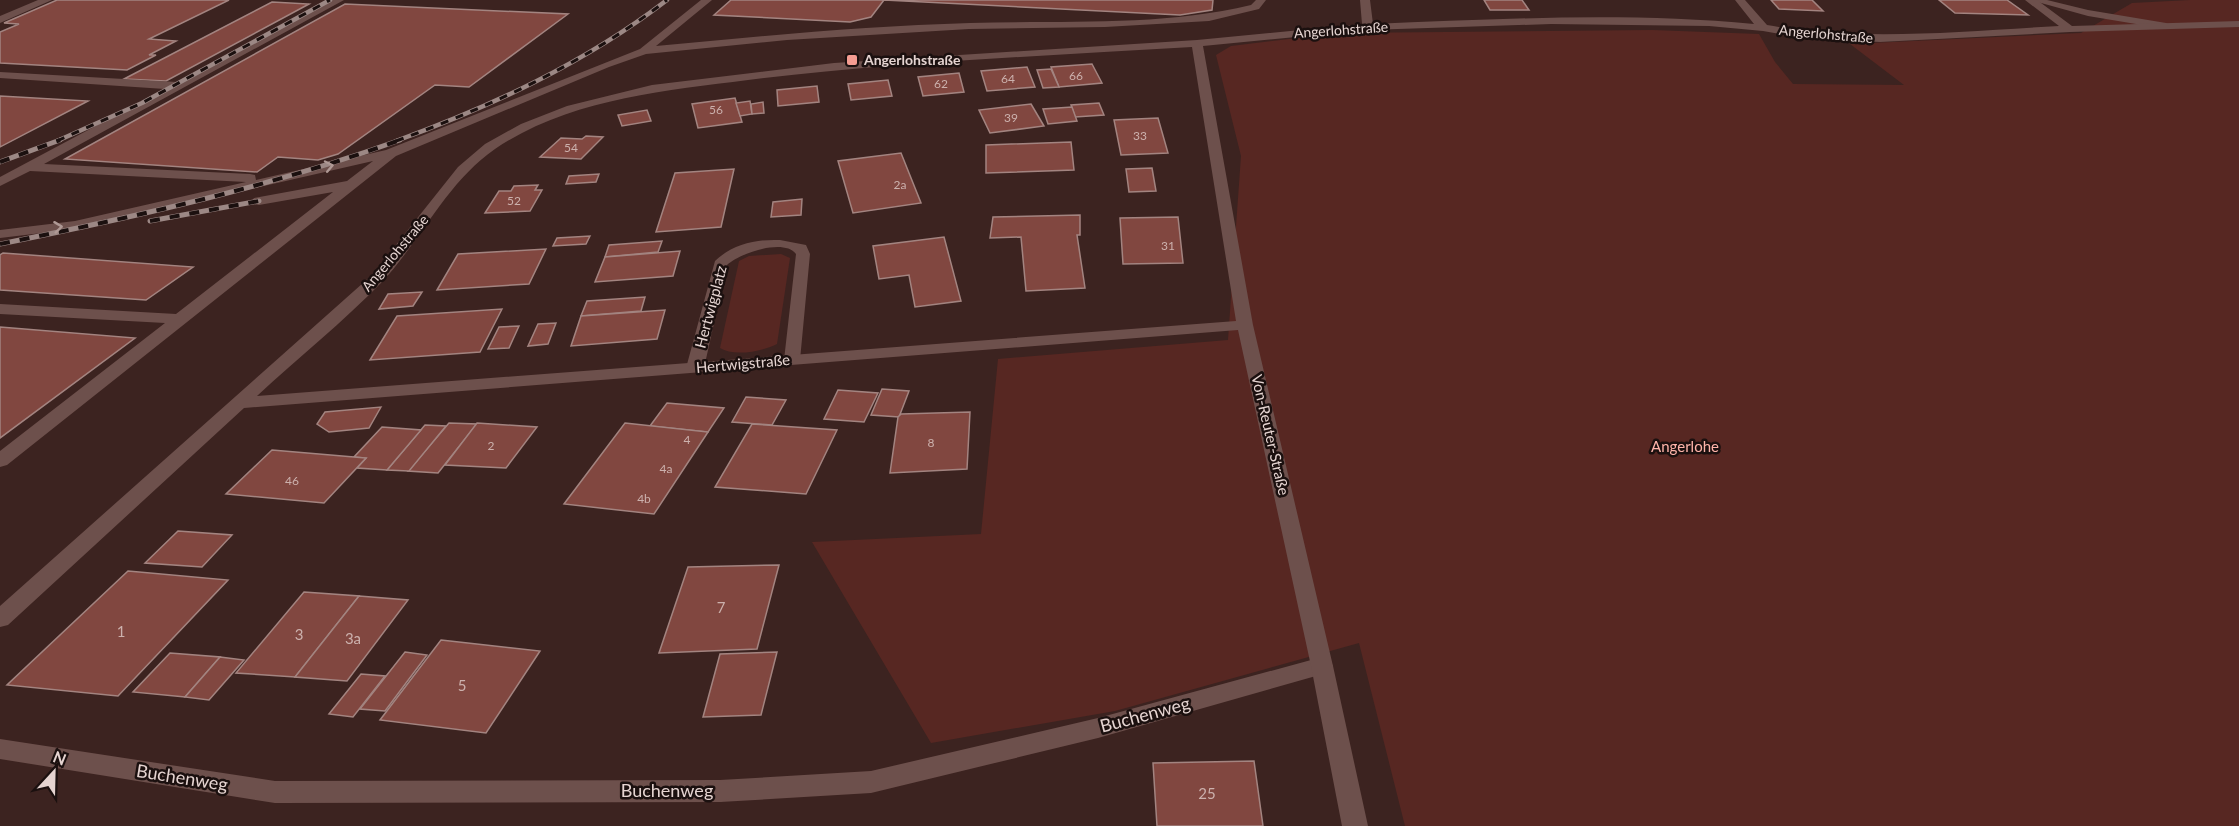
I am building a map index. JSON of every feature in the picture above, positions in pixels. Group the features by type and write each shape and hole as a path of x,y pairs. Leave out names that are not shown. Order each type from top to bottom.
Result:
{"street":[{"path":"0,20 47,0"},
{"path":"0,182 339,0"},
{"path":"644,51 706,0"},
{"path":"0,234 75,225 391,153 644,51 787,37 969,26 1105,24 1209,18 1255,7 1261,0"},
{"path":"1365,0 1368,27"},
{"path":"1740,0 1763,28"},
{"path":"2032,0 2088,14 2166,26"},
{"path":"2032,0 2070,29"},
{"name":"Angerlohstraße","path":"0,619 241,404 377,278 463,170 490,147 507,137 525,127 571,109 652,89 780,72 1197,43 1368,27 1551,21 1697,23 1763,28 1803,35 1880,39 2070,29 2239,24"},
{"name":"Von-Reuter-Straße","path":"1197,43 1245,325 1322,666 1354,826"},
{"path":"0,75 178,86"},
{"path":"0,461 391,153"},
{"path":"28,167 272,179"},
{"path":"259,201 352,184"},
{"name":"Hertwigplatz","path":"695,368 720,264 726,256 737,250 761,246 792,245 801,248 803,254 792,360"},
{"path":"0,309 180,319"},
{"name":"Hertwigstraße","path":"241,404 1245,325"},
{"name":"Buchenweg","path":"0,749 275,792 720,791 871,782 1098,728 1322,666"}],"green space":[{"name":"Angerlohe","path":"2239,0 2239,826 1405,826 1359,643 1115,711 931,743 812,542 981,534 998,359 1228,340 1241,156 1216,55 1231,46 1340,33 1652,30 1759,34 1775,62 1793,84 1904,85 1850,44 2081,33 2132,3"},
{"path":"781,254 790,258 777,344 740,353 720,348 739,261 749,256"}],"building":[{"path":"57,0 229,0 149,39 176,41 149,55 156,55 127,70 0,63 0,32 19,24 4,23"},
{"path":"731,0 884,0 871,17 850,22 714,15"},
{"path":"884,0 1213,0 1212,10 1180,15"},
{"path":"1484,0 1522,0 1529,10 1490,10"},
{"path":"1771,0 1812,0 1823,11 1779,9"},
{"path":"1939,0 2007,0 2028,15 1955,13"},
{"path":"272,2 309,4 166,81 124,79"},
{"path":"345,4 568,14 469,87 435,85 338,154 318,160 278,157 257,172 65,159"},
{"path":"1092,64 1102,83 1059,87 1051,67"},
{"path":"1027,67 1035,87 987,91 981,71"},
{"path":"1051,69 1059,87 1043,88 1037,70"},
{"path":"959,73 964,92 923,96 918,77"},
{"path":"888,80 892,96 851,100 848,84"},
{"path":"817,86 819,102 778,106 777,90"},
{"path":"0,96 88,101 0,147"},
{"path":"735,98 742,122 698,128 692,104"},
{"path":"750,101 752,114 740,116 736,103"},
{"path":"763,102 764,113 752,114 751,104"},
{"path":"1099,103 1104,115 1075,117 1071,105"},
{"path":"1031,104 1044,126 990,133 979,110"},
{"path":"1072,107 1077,121 1048,124 1043,109"},
{"path":"647,110 651,121 622,126 618,115"},
{"path":"1158,118 1168,153 1121,155 1114,120"},
{"path":"586,136 603,137 581,159 540,157 561,138 582,139"},
{"path":"1071,142 1074,170 986,173 986,145"},
{"path":"901,153 921,203 853,213 838,161"},
{"path":"1152,168 1156,191 1129,192 1126,169"},
{"path":"734,169 721,227 656,232 675,173"},
{"path":"599,174 596,182 566,184 569,176"},
{"path":"538,185 535,190 542,190 530,211 485,213 499,191 511,191 514,186"},
{"path":"802,199 801,215 771,217 773,202"},
{"path":"1080,215 1080,235 1077,235 1085,288 1026,291 1021,237 990,238 993,217"},
{"path":"1178,217 1183,263 1123,264 1120,218"},
{"path":"590,236 586,244 553,246 557,238"},
{"path":"944,237 961,301 915,307 909,275 879,279 873,246"},
{"path":"662,241 658,252 605,257 609,245"},
{"path":"546,249 529,284 437,290 458,254"},
{"path":"680,251 673,276 595,282 605,257"},
{"path":"3,253 193,267 146,300 0,290 0,255"},
{"path":"422,292 413,306 379,309 388,294"},
{"path":"645,297 641,311 581,316 587,301"},
{"path":"502,309 480,352 370,360 397,316"},
{"path":"665,310 657,339 571,346 581,316"},
{"path":"556,323 548,344 528,346 538,324"},
{"path":"519,326 509,348 488,349 499,327"},
{"path":"0,327 135,338 0,438"},
{"path":"882,389 909,391 899,417 871,415"},
{"path":"838,390 878,393 864,422 824,419"},
{"path":"746,397 786,400 772,425 732,422"},
{"path":"667,403 724,408 708,432 650,426"},
{"path":"381,407 369,428 329,432 317,424 325,412"},
{"path":"970,412 967,469 890,473 898,417 901,414"},
{"path":"449,423 477,424 438,473 408,471"},
{"path":"477,423 537,427 506,468 445,465"},
{"path":"625,423 708,432 654,514 564,504"},
{"path":"752,424 837,430 806,494 715,487"},
{"path":"425,425 446,426 409,471 387,470"},
{"path":"382,427 421,430 387,470 357,468 366,458 354,457"},
{"path":"272,450 366,458 324,503 226,494"},
{"path":"178,531 232,535 202,567 145,563"},
{"path":"779,565 757,649 659,653 688,567"},
{"path":"128,571 228,580 118,696 7,685"},
{"path":"304,592 359,596 295,677 236,673"},
{"path":"359,596 408,600 347,681 295,677"},
{"path":"441,640 540,651 486,733 380,720"},
{"path":"405,652 427,655 385,711 360,709"},
{"path":"777,652 761,715 703,717 720,654"},
{"path":"170,653 220,657 185,697 133,692"},
{"path":"220,657 244,660 209,700 185,697"},
{"path":"361,674 385,676 353,717 329,714"},
{"path":"1254,761 1263,826 1157,826 1153,763"}],"railway":[{"path":"57,141 142,103 330,0"},
{"path":"396,141 467,113 537,81 604,44 667,0"},
{"path":"0,162 60,140"},
{"path":"0,244 202,200 302,172 400,140"},
{"path":"150,221 259,201"}],"place":[{"name":"Angerlohstraße","path":"852,60"}]}
